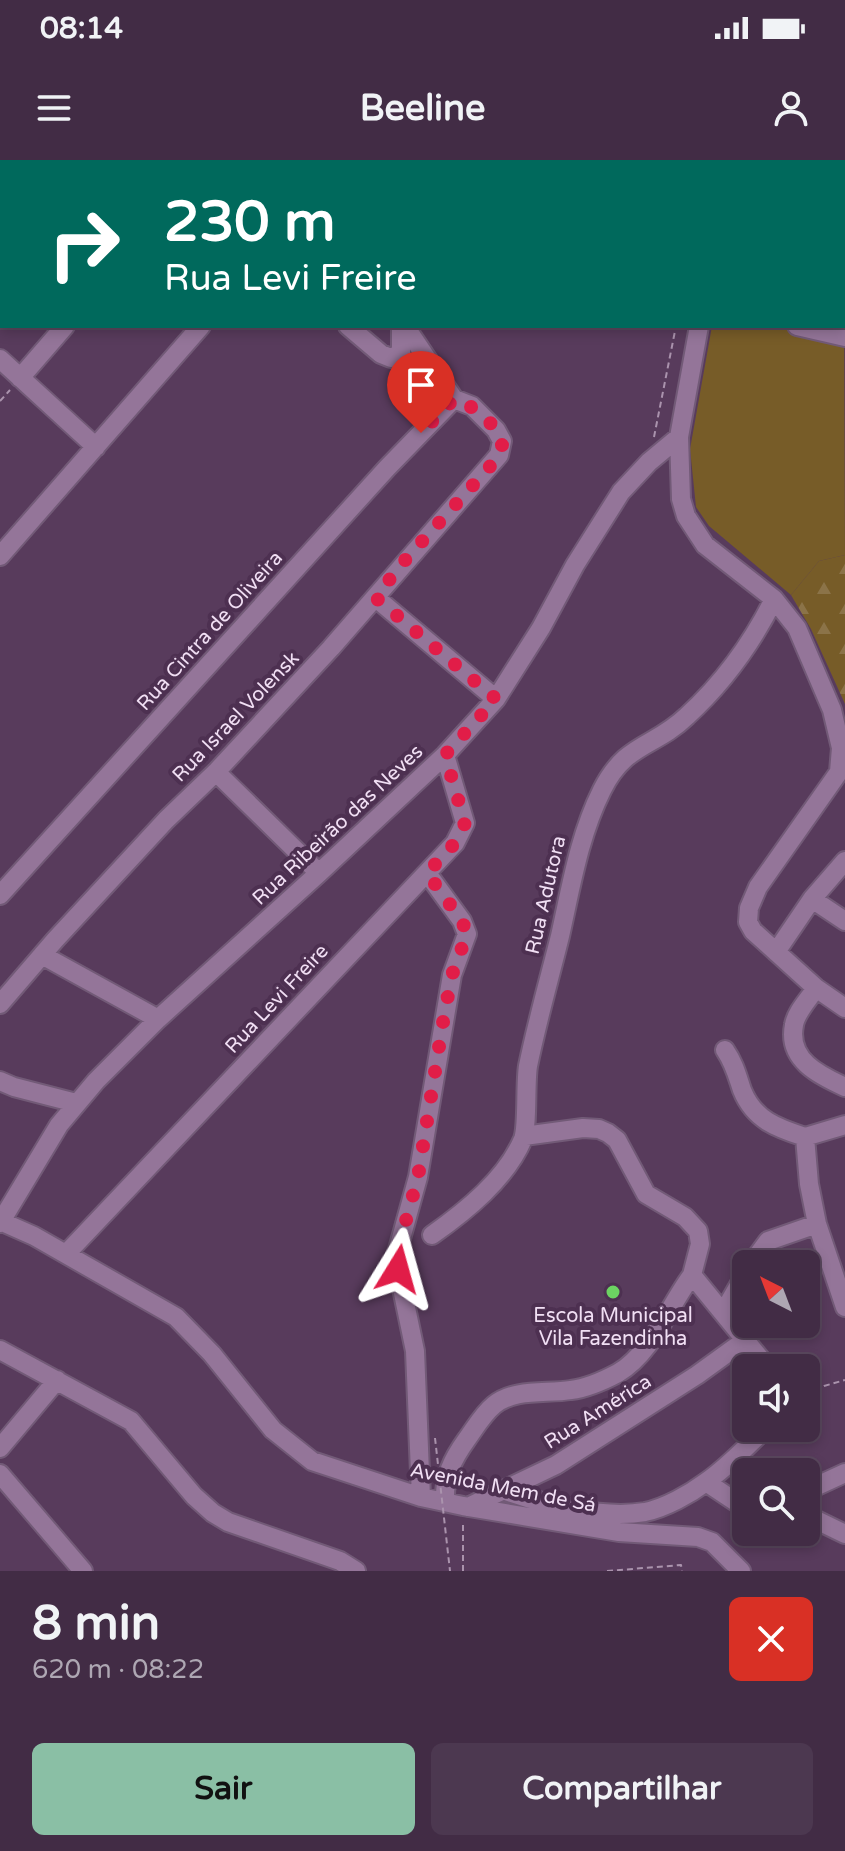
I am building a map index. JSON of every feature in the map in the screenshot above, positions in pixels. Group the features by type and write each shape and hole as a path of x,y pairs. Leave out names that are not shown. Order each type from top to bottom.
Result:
{"street":[{"path":"20,378 63,328"},
{"path":"0,556 199,328"},
{"path":"350,328 381,354 391,358 401,353 403,328"},
{"path":"404,328 454,399"},
{"path":"699,328 679,437 681,499 690,523 705,545 774,599 797,628 832,710 841,748 839,772 758,887 749,908 748,922 753,931 816,988 845,1008"},
{"path":"806,328 845,337"},
{"path":"0,359 96,447"},
{"name":"Rua Israel Volensk","path":"0,1004 166,820 216,772 376,598 398,568 499,455 502,441 496,430 472,406 454,399"},
{"name":"Rua Cintra de Oliveira","path":"0,895 387,468 454,399"},
{"name":"Rua Ribeirão das Neves","path":"0,1221 34,1163 76,1103 158,1019 445,755 496,699 613,504 649,462 679,437"},
{"path":"376,598 496,699"},
{"name":"Rua Adutora","path":"524,1136 528,1070 544,995 583,832 602,789 621,760 688,716 753,639 774,599"},
{"name":"Rua Levi Freire","path":"66,1254 455,843 465,823 445,755"},
{"path":"216,772 319,873"},
{"path":"776,952 812,899 845,861"},
{"path":"421,1497 415,1351 397,1253 418,1177 452,975 467,934 462,921 427,873"},
{"path":"812,899 845,921"},
{"path":"42,955 158,1019"},
{"path":"816,988 793,1026 795,1048 805,1065 845,1087"},
{"path":"725,1050 735,1064 744,1094 758,1115 774,1127 805,1137 845,1125"},
{"path":"0,1081 76,1103"},
{"path":"432,1235 479,1197 514,1156 524,1136 599,1129 617,1140 646,1194 685,1217 698,1231 700,1244 692,1275 638,1355 620,1371 596,1384 572,1390 510,1396 496,1403 485,1414 453,1461 444,1481 459,1505"},
{"path":"805,1137 817,1224 845,1307"},
{"name":"Avenida Mem de Sá","path":"0,1221 66,1254 176,1317 212,1354 273,1430 312,1461 421,1497 459,1505 619,1532 698,1537 712,1542 741,1571"},
{"path":"761,1250 768,1241 817,1224"},
{"path":"692,1275 756,1354"},
{"path":"723,1313 732,1297"},
{"name":"Rua América","path":"459,1505 506,1491 556,1465 697,1375 744,1341"},
{"path":"0,1350 131,1421 194,1496 213,1513 228,1522 340,1561 356,1571"},
{"path":"0,1448 57,1380"},
{"path":"506,1491 547,1506 620,1513 646,1512 670,1503 706,1482 750,1442"},
{"path":"820,1485 845,1473"},
{"path":"0,1474 83,1571"},
{"path":"706,1482 732,1499"},
{"path":"820,1522 845,1534"}],"path":[{"path":"649,462 676,328"},
{"path":"820,1388 845,1380"},
{"path":"435,1438 450,1571"},
{"path":"459,1505 463,1571"},
{"path":"607,1571 681,1565 682,1571"}],"green space":[{"path":"712,328 844,328 845,555 819,561 791,595 709,526 696,507 690,449"},
{"path":"845,555 845,704 811,629 791,595 819,561"}],"place":[{"name":"Escola Municipal Vila Fazendinha","path":"613,1292"}],"route":[{"path":"398,1269 397,1253 418,1177 452,975 467,934 462,921 427,873 455,843 465,823 445,755 496,699 376,598 398,568 494,462 501,448 502,441 496,430 472,406 454,399 421,433"}]}
